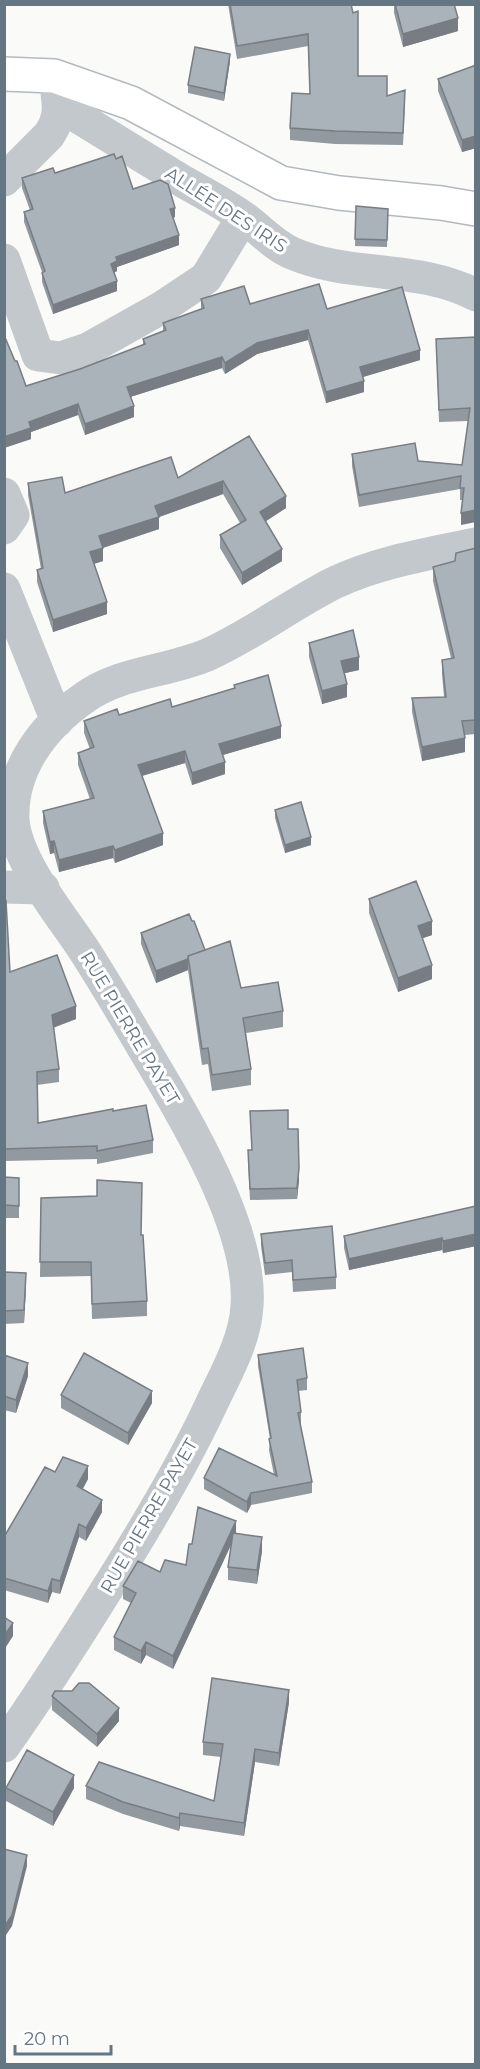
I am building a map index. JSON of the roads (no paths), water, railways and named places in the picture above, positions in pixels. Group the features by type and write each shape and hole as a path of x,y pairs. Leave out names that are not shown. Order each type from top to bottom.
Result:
{"main road":[{"path":"4,74 57,91 131,103 281,183 339,194 441,203 476,209"}],"street":[{"path":"4,180 49,135 57,120 57,91"},
{"name":"ALLÉE DES IRIS","path":"57,91 243,217 270,240 294,254 327,264 442,281 458,285 476,295"},
{"path":"4,260 38,355 61,358 88,349 161,308 206,278 243,217"},
{"path":"4,494 13,515 4,528"},
{"name":"RUE PIERRE PAYET","path":"4,1746 78,1635 159,1506 197,1435 236,1351 244,1329 248,1302 245,1271 236,1231 209,1168 170,1092 102,978 43,888 18,843 13,822 18,775 36,744 57,721 86,696 120,680 202,657 241,639 344,579 364,571 403,559 476,544"},
{"path":"4,589 57,721"},
{"path":"4,887 43,888"}]}
